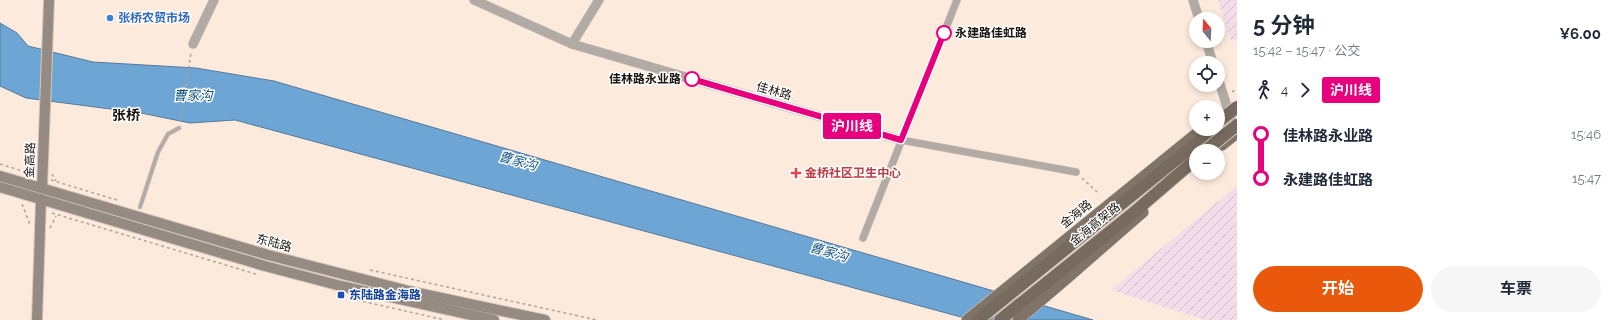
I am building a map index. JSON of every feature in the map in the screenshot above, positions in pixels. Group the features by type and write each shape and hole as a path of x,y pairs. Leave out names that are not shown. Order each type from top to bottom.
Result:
{"highway":[{"path":"1225,116 1234,108"},
{"path":"1225,118 1234,108"},
{"path":"1216,144 1237,130"},
{"path":"1124,200 1202,136"},
{"name":"金海高架路","path":"978,320 1124,200 1205,136"},
{"name":"金海高架路","path":"1000,320 1132,214 1189,165"},
{"path":"1009,320 1189,171"}],"main road":[{"name":"金高路","path":"42,188 49,0"},
{"path":"1225,112 1234,108 1237,100"},
{"path":"1222,144 1237,130"},
{"name":"金海路","path":"967,320 1193,136"},
{"path":"1018,320 1189,171"},
{"name":"东陆路","path":"0,176 200,236 329,272 546,320"},
{"name":"东陆路","path":"0,187 265,266 341,286 494,320"},
{"name":"金高路","path":"37,320 41,199"}],"street":[{"path":"193,44 214,0"},
{"name":"佳林路","path":"474,0 572,44 901,140 1076,172"},
{"path":"572,44 599,0"},
{"path":"863,238 957,0"},
{"path":"1193,0 1197,12"},
{"path":"1225,91 1234,108 1237,130"},
{"name":"金高路","path":"41,199 42,188"}],"lane":[{"path":"140,207 158,152 168,134 179,128"}],"path":[{"path":"179,128 193,44"},
{"path":"0,164 140,207"},
{"path":"1076,172 1097,192"},
{"path":"368,270 597,320"}],"shaded area":[{"path":"1218,0 1237,0 1237,41 1231,40 1225,22 1225,12 1222,12"},
{"path":"1237,186 1237,320 1205,320 1111,290"}],"water":[{"name":"曹家沟","path":"0,23 17,33 28,46 93,62 196,68 274,81 1093,320 972,320 235,120 190,123 141,113 26,98 0,86"}],"bus line":[{"name":"沪川线","path":"692,79 901,140 944,33"}],"place":[{"name":"张桥农贸市场","path":"110,18"},
{"name":"永建路佳虹路","path":"944,33"},
{"name":"佳林路永业路","path":"692,79"},
{"name":"金桥社区卫生中心","path":"796,173"},
{"name":"东陆路金海路","path":"341,295"}],"district":[{"name":"张桥","path":"126,115"}]}
